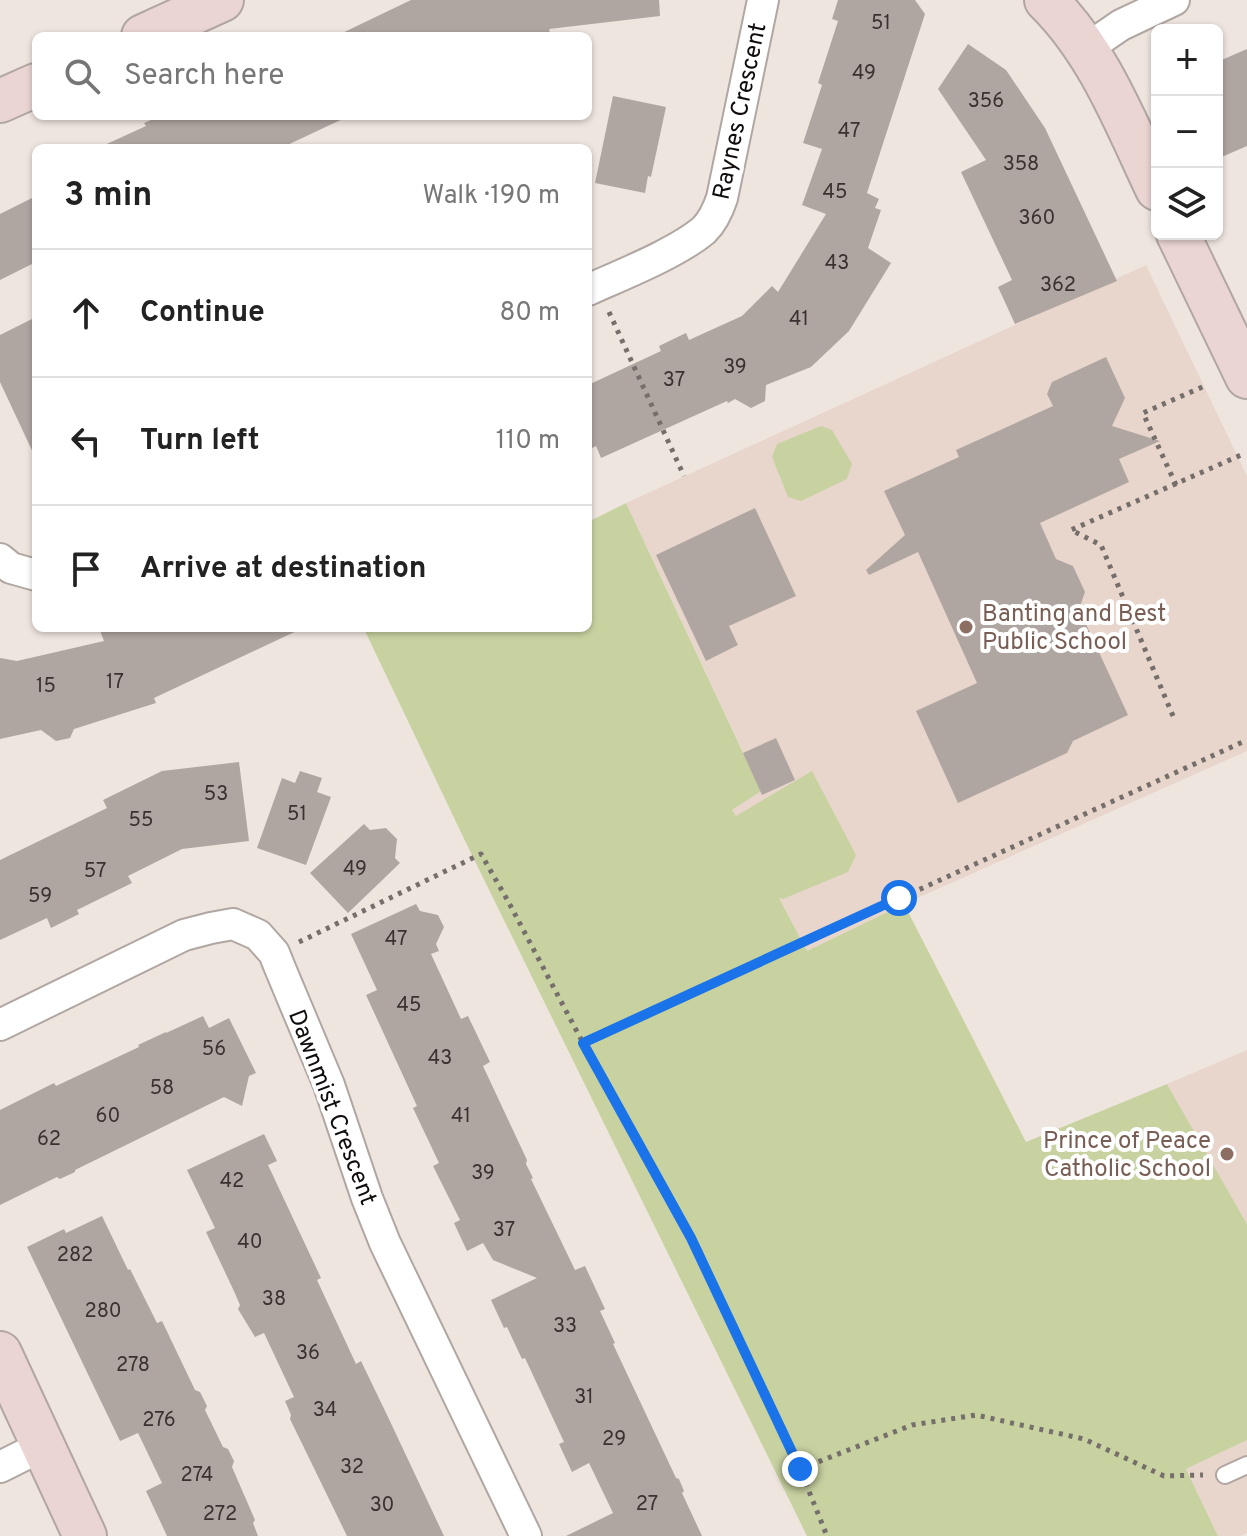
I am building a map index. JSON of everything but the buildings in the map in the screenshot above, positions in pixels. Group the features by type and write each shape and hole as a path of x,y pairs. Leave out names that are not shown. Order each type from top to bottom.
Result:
{"street":[{"path":"152,32 222,0"},
{"name":"Raynes Crescent","path":"592,288 675,249 704,229 716,214 722,198 763,0"},
{"path":"1046,0 1086,49 1151,176"},
{"path":"1086,49 1121,25 1174,0"},
{"path":"0,101 32,87"},
{"path":"1180,240 1227,381"},
{"path":"0,559 11,568 32,574"},
{"name":"Dawnmist Crescent","path":"0,1025 184,935 233,924 258,935 274,953 329,1085 385,1243 526,1536"},
{"path":"0,1353 85,1536"},
{"path":"0,1467 42,1446"}],"lane":[{"path":"1225,1475 1247,1465"}],"path":[{"path":"592,288 684,476"},
{"path":"1176,485 1143,413 1227,381"},
{"path":"1173,716 1101,545 1071,530 1241,455"},
{"path":"583,1043 1247,740"},
{"path":"315,934 481,854 691,1238 800,1469 827,1536"},
{"path":"800,1469 912,1425 976,1415 1084,1439 1164,1476 1225,1475"}],"shaded area":[{"name":"Banting and Best Public School","path":"1146,265 1247,476 1247,751 904,904 807,951 732,810 761,790 626,503"},
{"name":"Prince of Peace Catholic School","path":"1247,1050 1247,1224 1167,1084"},
{"path":"1247,1440 1247,1533 1218,1536 1186,1469"}],"green space":[{"path":"821,426 832,430 852,464 847,479 801,501 788,497 772,457 777,444"},
{"path":"626,503 761,791 732,810 736,816 812,771 856,855 848,872 779,898 807,951 904,904 1026,1142 1167,1084 1247,1224 1247,1440 1186,1469 1218,1536 807,1536 365,632 592,632 592,520"}],"place":[{"name":"Banting and Best Public School","path":"966,627"},
{"name":"Prince of Peace Catholic School","path":"1227,1154"}],"route":[{"path":"800,1469 691,1238 583,1043 899,898"}]}
